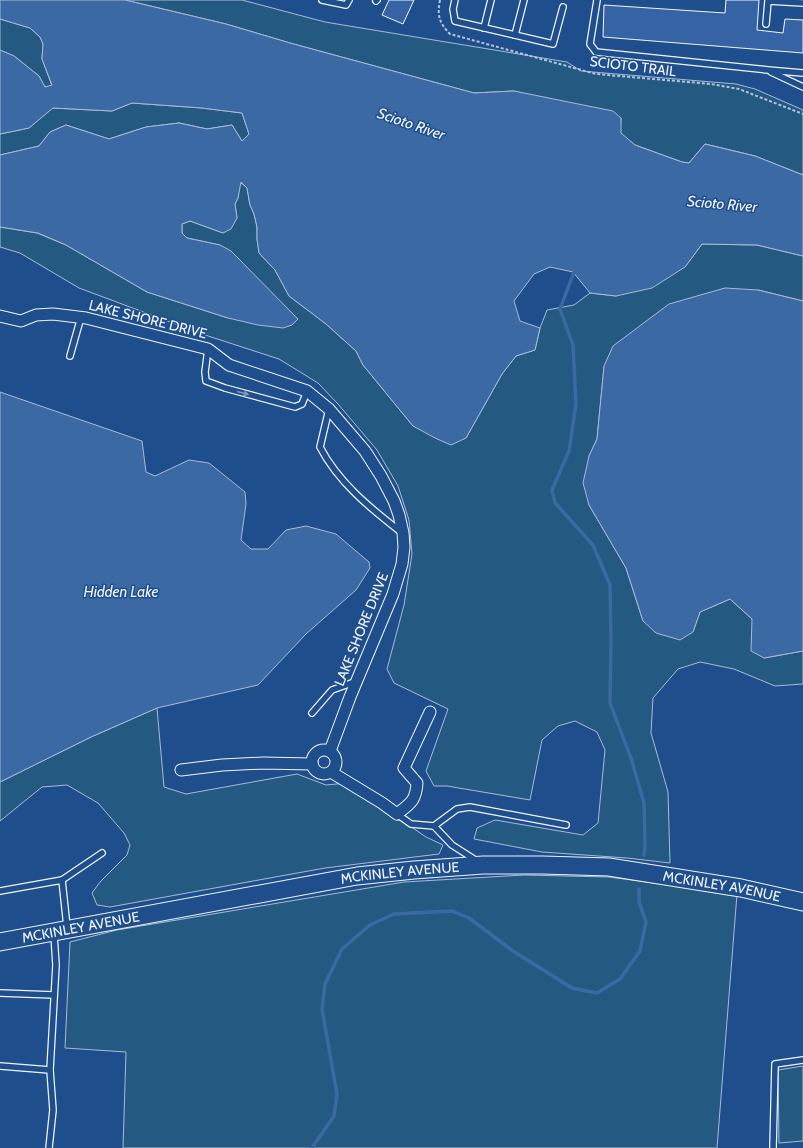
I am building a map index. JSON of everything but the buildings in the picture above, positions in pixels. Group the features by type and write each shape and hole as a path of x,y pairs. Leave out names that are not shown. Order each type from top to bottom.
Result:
{"main road":[{"name":"MCKINLEY AVENUE","path":"0,942 357,876 483,865 609,867 741,888 803,902"}],"street":[{"name":"LAKE SHORE DRIVE","path":"0,316 21,321 36,315 53,314 81,317 134,329 208,349 229,365 308,391 329,409 365,451 381,476 394,501 403,533 404,547 402,564 394,594 357,681 330,751"},
{"path":"331,772 382,803 397,814 413,802 417,792 417,783 404,768 430,712"},
{"path":"325,749 330,751 335,756 336,761 334,769 331,772 324,774 319,773 312,764 312,759 316,752 325,749"},
{"path":"182,770 222,765 263,763 312,764"}],"lane":[{"path":"322,0 348,2"},
{"path":"455,0 453,9 455,21 553,44 563,7"},
{"path":"484,28 491,0"},
{"path":"515,35 524,0"},
{"path":"597,0 590,44 596,52 803,73"},
{"path":"766,24 768,1 803,3"},
{"path":"768,70 803,87"},
{"path":"70,356 81,317"},
{"path":"208,349 205,372 206,381 225,388 295,407 302,404 308,391"},
{"path":"329,409 320,447 325,457 350,488 382,517 403,533"},
{"path":"312,713 332,690 357,681"},
{"path":"397,814 411,824 434,826 457,810 470,807 566,825"},
{"path":"434,826 452,845 483,865"},
{"path":"0,891 62,880 102,853"},
{"path":"49,1148 52,1110 50,1070 56,965 60,931 62,880"},
{"path":"0,993 54,995"},
{"path":"773,1148 775,1064 803,1060"},
{"path":"0,1066 50,1070"}],"path":[{"name":"SCIOTO TRAIL","path":"440,0 438,16 443,26 450,34 596,74 711,84 739,89 803,114"}],"shaded area":[{"path":"125,0 242,0 325,22 567,62 581,71 736,84 755,89 803,110 803,175 755,156 705,144 689,163 682,162 635,145 620,133 621,118 514,91 474,93 226,24"},
{"path":"0,19 30,28 40,37 43,44 42,59 52,86 45,87 39,76 14,56 0,50"},
{"path":"132,103 202,108 242,113 249,134 242,141 232,125 207,129 179,123 146,127 109,139 66,125 50,132 39,146 0,155 0,134 29,128 52,108 112,111"},
{"path":"240,182 247,188 250,205 254,214 257,227 259,253 275,270 289,296 326,324 356,351 363,365 413,426 466,438 502,374 516,356 535,350 540,328 547,310 574,305 590,293 616,296 685,267 702,244 757,245 803,256 803,301 758,290 604,367 597,439 589,456 589,505 626,568 643,621 693,632 700,612 730,599 752,619 764,658 803,651 803,684 775,686 734,669 700,662 678,669 653,698 651,733 668,792 670,863 627,858 542,852 474,839 477,828 495,820 583,835 598,823 605,750 597,732 575,721 558,726 542,740 530,800 447,786 434,786 426,771 448,709 394,683 387,669 404,605 412,554 409,520 398,486 377,450 318,383 279,359 205,335 79,288 20,253 0,247 0,227 37,233 66,245 147,292 228,318 220,245 187,238 182,233 182,224 190,221 223,233 237,218 235,204 238,198"},
{"path":"157,708 164,787 186,794 297,774 326,785 347,783 426,837 443,845 439,854 325,868 110,907 97,905 92,893 100,882 127,855 130,845 124,833 98,803 67,785 42,787 0,821 0,782 91,737"},
{"path":"524,875 609,877 737,894 717,1148 123,1148 126,1052 65,1048 70,942 117,930 404,882"},
{"path":"803,1066 803,1141 779,1143 778,1070"}],"water":[{"name":"Scioto River","path":"0,0 125,0 226,24 474,93 514,91 613,111 621,118 621,133 635,145 682,162 689,163 705,144 755,156 803,175 803,256 757,245 702,244 685,267 652,288 616,296 590,293 573,272 550,267 534,274 514,301 520,321 540,328 535,350 516,356 502,374 466,438 451,445 413,426 363,365 356,351 326,324 289,296 275,270 259,253 257,227 254,214 250,205 247,188 241,182 238,198 235,204 237,218 231,229 223,233 190,221 182,224 182,233 187,238 220,245 231,251 298,319 292,325 283,328 258,325 228,318 147,292 66,245 38,233 0,227 0,155 39,146 50,132 66,125 109,139 146,127 179,123 207,129 232,125 242,141 249,134 242,113 202,108 132,103 112,111 53,108 29,128 0,134 0,50 14,56 39,76 45,87 52,85 42,59 43,44 40,37 30,28 0,19"},
{"path":"725,288 758,290 803,301 803,651 764,658 751,651 752,619 730,599 700,612 693,632 680,640 656,633 643,621 626,568 589,505 583,483 589,456 597,439 604,366 613,346 669,304"},
{"name":"Hidden Lake","path":"0,392 142,441 146,472 155,476 189,460 209,463 245,492 246,504 241,540 251,549 268,549 286,530 306,526 336,534 369,562 370,568 356,590 306,634 258,685 157,708 91,737 0,782"}],"waterway":[{"path":"575,269 560,309 573,345 576,404 569,451 552,490 555,503 593,545 610,585 610,703 631,758 644,803 644,855"},
{"path":"312,1148 334,1116 337,1094 322,1009 325,984 342,949 370,925 394,914 452,911 469,918 513,951 572,988 597,993 620,979 640,951 646,922 639,902 639,889"}]}
